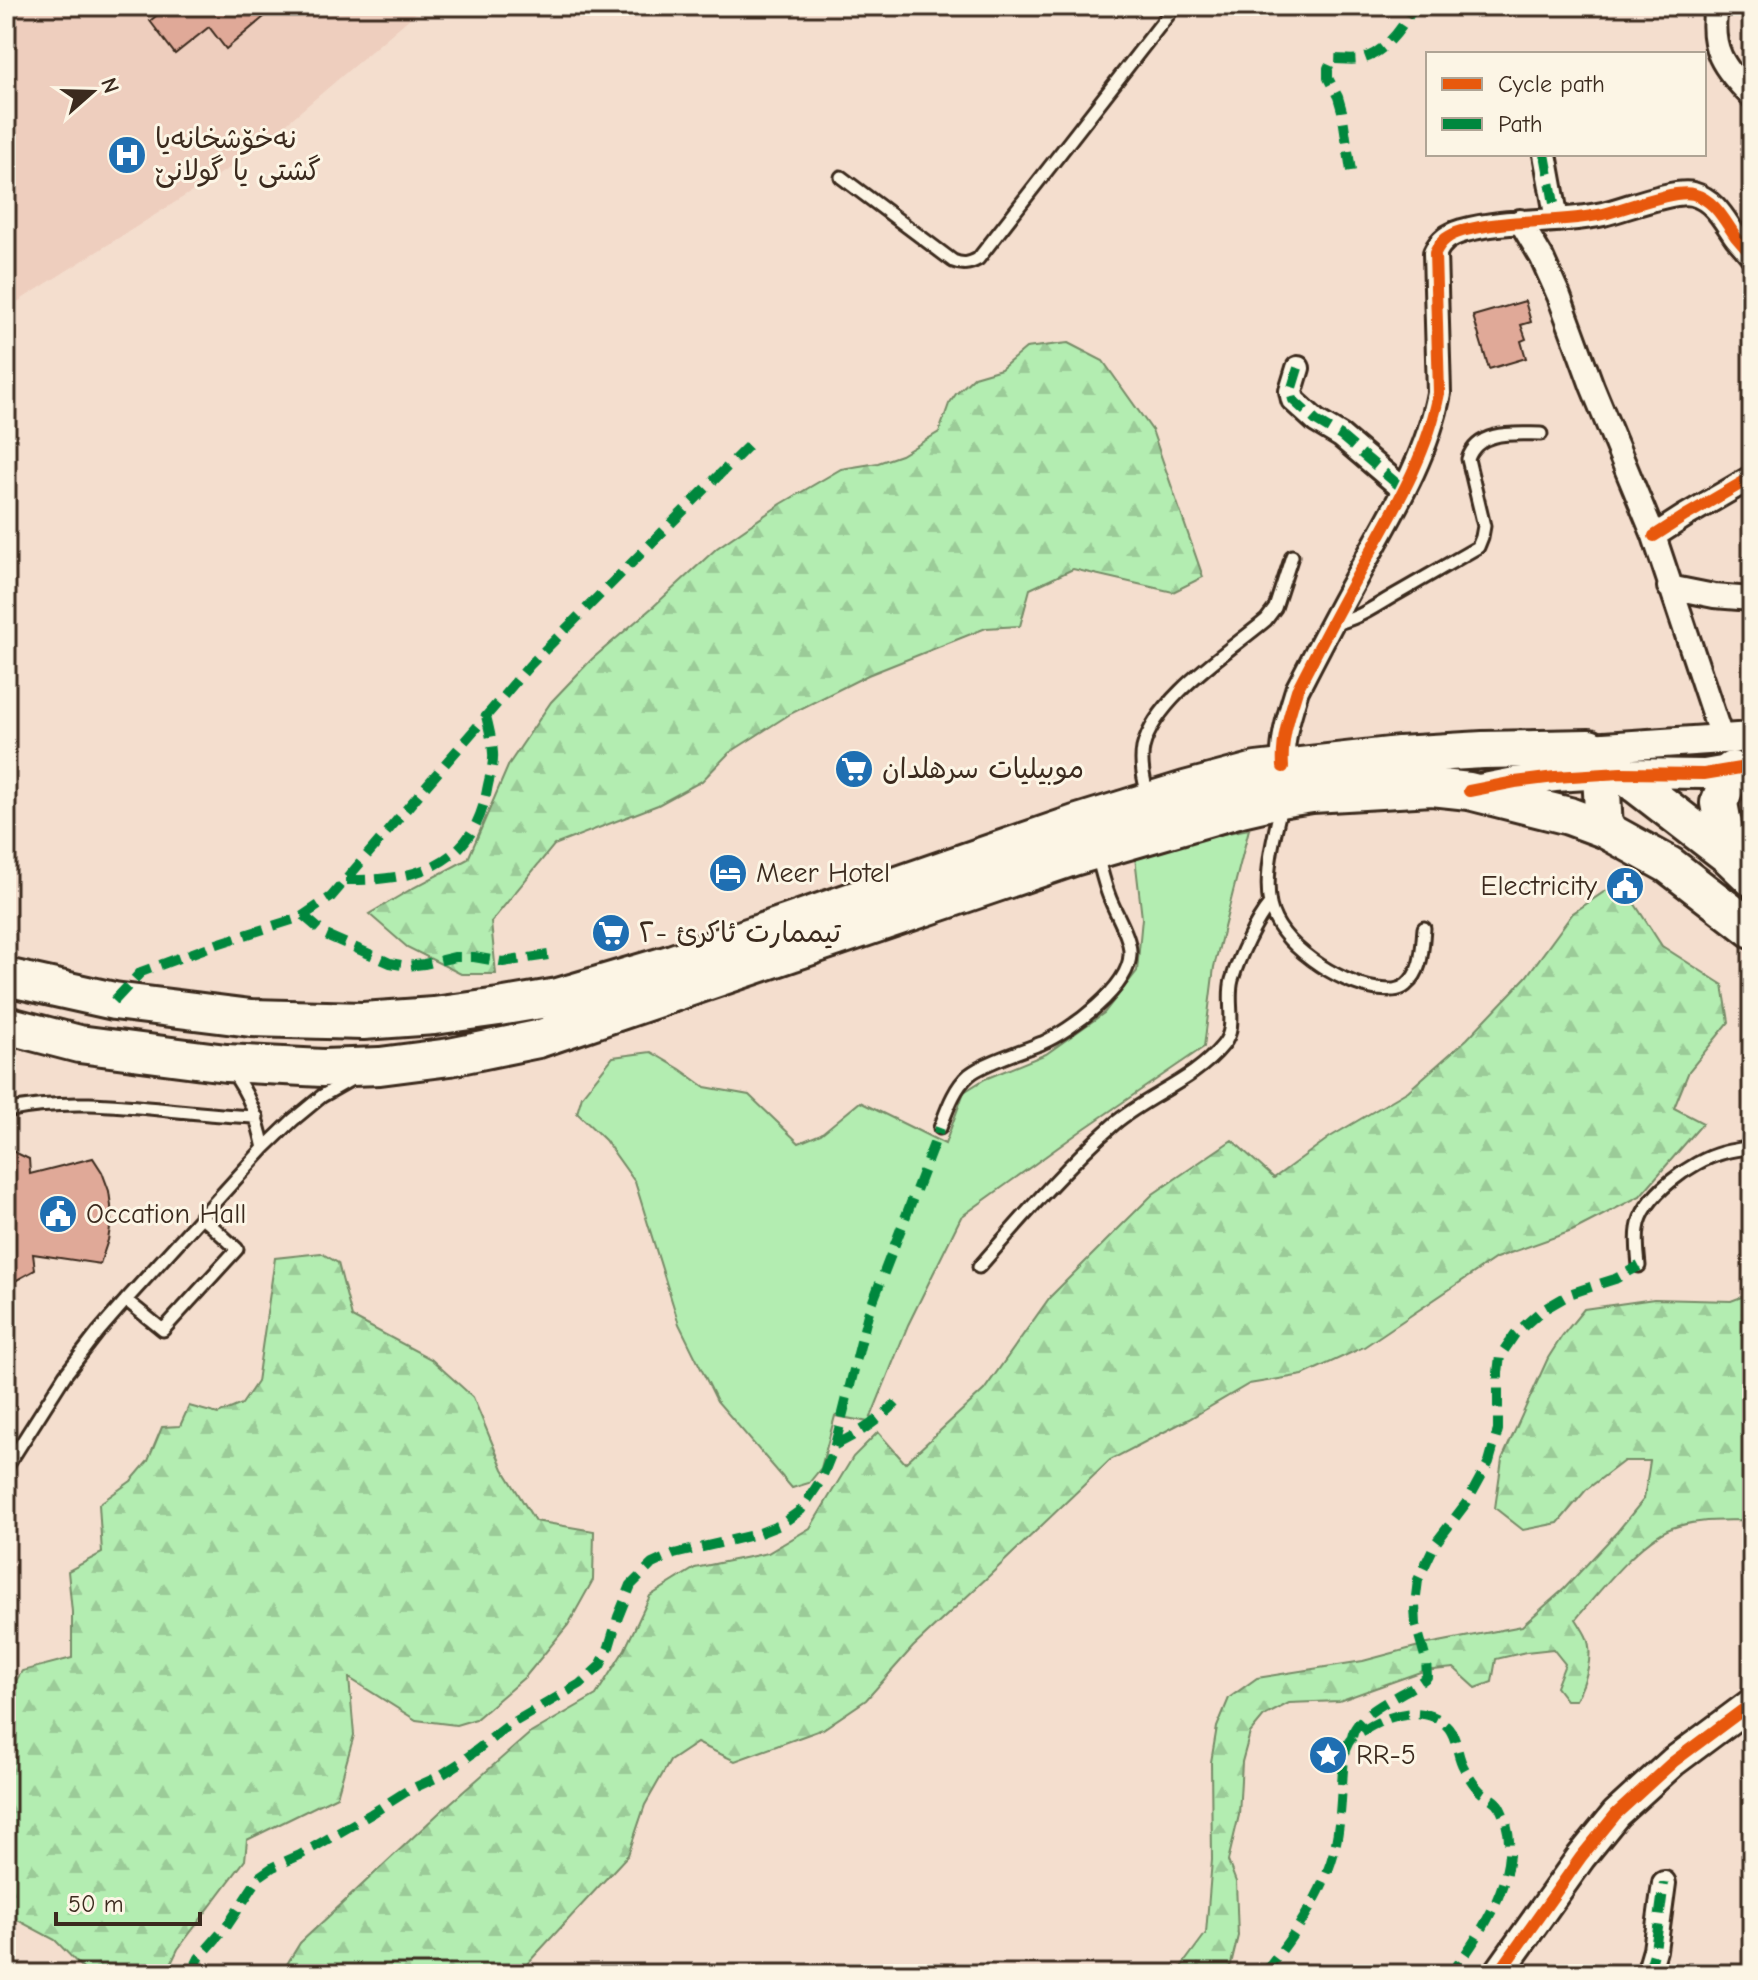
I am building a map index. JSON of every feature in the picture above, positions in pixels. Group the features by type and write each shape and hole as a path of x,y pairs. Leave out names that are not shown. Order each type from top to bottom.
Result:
{"highway":[{"path":"6,1025 79,1044 226,1063 323,1068 380,1066 450,1057 538,1039 1096,851 1241,808 1283,783 1399,755 1483,750 1604,765 1740,867"},
{"path":"1735,759 1719,803 1740,867"},
{"path":"1604,765 1604,829"},
{"path":"6,977 114,1001 251,1018 363,1021 499,1007 558,997 670,964 1075,824 1256,771 1283,783 1377,789 1432,787 1469,791 1569,816 1604,829 1669,865 1752,929"}],"street":[{"path":"1716,6 1714,43 1726,67 1752,97"},
{"path":"1545,156 1557,220"},
{"path":"1283,783 1282,750 1297,690 1428,439 1439,393 1435,253 1440,242 1461,231 1520,221 1602,214 1690,193 1705,199 1715,208 1752,256"},
{"path":"1520,221 1542,258 1559,296 1654,536 1669,587 1735,759"},
{"path":"1298,368 1291,391 1293,400 1403,489"},
{"path":"1654,536 1752,477"},
{"path":"1669,587 1714,596 1752,599"},
{"path":"1604,765 1704,774 1735,759 1752,737"},
{"path":"1469,791 1604,765 1735,759"},
{"path":"1498,1974 1581,1857 1616,1814 1673,1762 1752,1703"},
{"path":"1648,1974 1655,1950 1664,1883"}],"lane":[{"path":"841,177 953,261 966,264 978,259 1175,6"},
{"path":"1331,625 1372,611 1478,547 1484,526 1468,459 1471,450 1499,433 1541,434"},
{"path":"1149,801 1142,771 1143,750 1150,727 1178,693 1266,620 1275,608 1292,556"},
{"path":"1283,783 1269,881 1270,904 1285,935 1328,971 1365,987 1391,991 1403,988 1413,977 1421,960 1424,928"},
{"path":"940,1128 962,1082 972,1072 1047,1041 1088,1014 1114,990 1129,964 1128,940 1108,892 1096,851"},
{"path":"979,1267 1054,1184 1113,1125 1186,1078 1226,1042 1231,1026 1232,982 1259,917 1270,904"},
{"path":"226,1063 246,1089 264,1148"},
{"path":"6,1468 65,1375 99,1331 264,1148 322,1096 380,1066"},
{"path":"6,1111 74,1103 257,1117"},
{"path":"1639,1266 1638,1227 1645,1208 1660,1191 1678,1175 1709,1157 1752,1147"},
{"path":"126,1300 163,1330 237,1249 201,1216"}],"shaded area":[{"name":"نەخۆشخانەیا گشتی یا گولانێ","path":"6,6 424,6 234,165 6,309"}],"green space":[{"path":"1068,343 1103,361 1152,430 1203,577 1173,592 1073,569 1030,589 1020,626 986,628 868,675 790,714 729,753 702,781 658,805 554,845 491,922 496,974 461,974 407,947 369,914 468,859 509,764 551,702 592,659 717,548 781,504 841,469 878,463 901,455 939,432 949,404 974,377 1001,369 1026,348"},
{"path":"1249,829 1214,967 1204,1047 961,1217 908,1325 869,1422 835,1416 821,1468 809,1483 792,1488 717,1401 679,1324 635,1182 605,1140 577,1113 582,1096 613,1057 651,1052 705,1087 749,1095 799,1143 821,1134 860,1102 945,1144 964,1092 985,1079 1046,1054 1104,1013 1137,971 1142,918 1135,857 1186,841"},
{"path":"1620,881 1662,946 1723,985 1729,1022 1689,1071 1674,1108 1703,1123 1640,1196 1572,1231 1496,1258 1364,1347 1303,1375 1249,1384 1110,1460 913,1647 866,1700 823,1729 735,1761 697,1743 670,1761 645,1805 628,1855 527,1964 526,1974 281,1974 300,1943 439,1813 529,1734 596,1695 625,1649 650,1596 695,1568 768,1553 810,1528 853,1457 878,1432 905,1463 984,1390 1050,1297 1153,1194 1232,1140 1274,1178 1330,1137 1408,1091 1467,1039 1526,977 1573,913"},
{"path":"321,1253 338,1263 352,1317 431,1359 473,1397 503,1469 535,1521 594,1531 593,1580 568,1625 526,1676 476,1719 456,1725 416,1720 349,1678 354,1735 337,1796 247,1840 245,1860 178,1949 166,1974 88,1974 55,1940 6,1914 6,1697 22,1671 72,1658 68,1571 102,1553 99,1504 131,1481 148,1461 162,1427 180,1426 189,1406 218,1414 242,1404 257,1382 275,1258"},
{"path":"1752,1293 1752,1517 1672,1528 1647,1543 1621,1568 1576,1619 1586,1636 1590,1652 1576,1700 1566,1700 1556,1687 1565,1664 1553,1649 1496,1659 1492,1682 1476,1688 1454,1668 1423,1671 1339,1701 1289,1703 1264,1716 1250,1733 1242,1762 1239,1815 1228,1861 1236,1882 1238,1936 1231,1964 1225,1974 1170,1974 1178,1971 1206,1933 1212,1860 1211,1762 1217,1727 1229,1698 1257,1678 1363,1661 1423,1645 1522,1626 1564,1589 1644,1499 1650,1461 1624,1461 1586,1490 1558,1523 1523,1530 1495,1508 1502,1459 1548,1358 1562,1336 1584,1309 1654,1299 1731,1301"}],"building":[{"path":"168,6 277,6 226,49 209,27 175,54 150,21"},
{"path":"1525,301 1531,322 1521,325 1526,339 1521,341 1526,358 1489,369 1473,316"},
{"name":"Occation Hall","path":"6,1148 29,1159 30,1174 93,1158 102,1172 111,1206 108,1240 100,1264 33,1254 35,1270 6,1286"}],"marked path":[{"path":"1351,171 1342,111 1328,78 1328,68 1332,59 1361,59 1381,49 1400,29 1414,6"},
{"path":"1545,156 1557,220"},
{"path":"1298,368 1291,391 1293,400 1403,489"},
{"path":"114,1001 141,972 301,917 331,897 530,665 752,442"},
{"path":"346,880 371,880 417,872 437,864 469,836 480,816 493,762 486,716"},
{"path":"304,916 326,935 390,963 407,966 455,957 503,962 548,955"},
{"path":"191,1974 199,1958 227,1926 260,1876 407,1791 438,1777 509,1725 580,1684 600,1666 631,1585 652,1564 674,1554 757,1534 780,1525 801,1510 821,1480 835,1445 868,1314 940,1128"},
{"path":"1352,1737 1372,1711 1427,1677 1426,1660 1416,1625 1418,1580 1435,1544 1467,1502 1489,1462 1498,1430 1500,1356 1515,1334 1541,1311 1572,1293 1615,1279 1639,1266"},
{"path":"835,1445 867,1427 896,1403"},
{"path":"1264,1974 1307,1913 1325,1879 1336,1843 1345,1750 1349,1741 1385,1720 1416,1713 1436,1718 1449,1729 1461,1763 1479,1791 1498,1805 1508,1829 1506,1874 1499,1896 1477,1937 1451,1974"},
{"path":"1648,1974 1655,1950 1664,1883"}],"cycle path":[{"path":"1283,767 1284,738 1297,690 1409,480 1434,415 1439,393 1435,253 1443,241 1449,236 1480,227 1586,217 1685,193 1701,197 1713,206 1752,256"},
{"path":"1654,536 1752,477"},
{"path":"1469,791 1555,777 1621,773 1704,774 1752,766"},
{"path":"1498,1974 1581,1857 1616,1814 1673,1762 1752,1703"}],"place":[{"name":"نەخۆشخانەیا گشتی یا گولانێ","path":"127,155"},
{"name":"موبيليات سرهلدان","path":"854,769"},
{"name":"Meer Hotel","path":"728,873"},
{"name":"Electricity","path":"1625,886"},
{"name":"تيممارت ئاكرئ -٢","path":"611,933"},
{"name":"Occation Hall","path":"58,1214"},
{"name":"RR-5","path":"1328,1755"}]}
